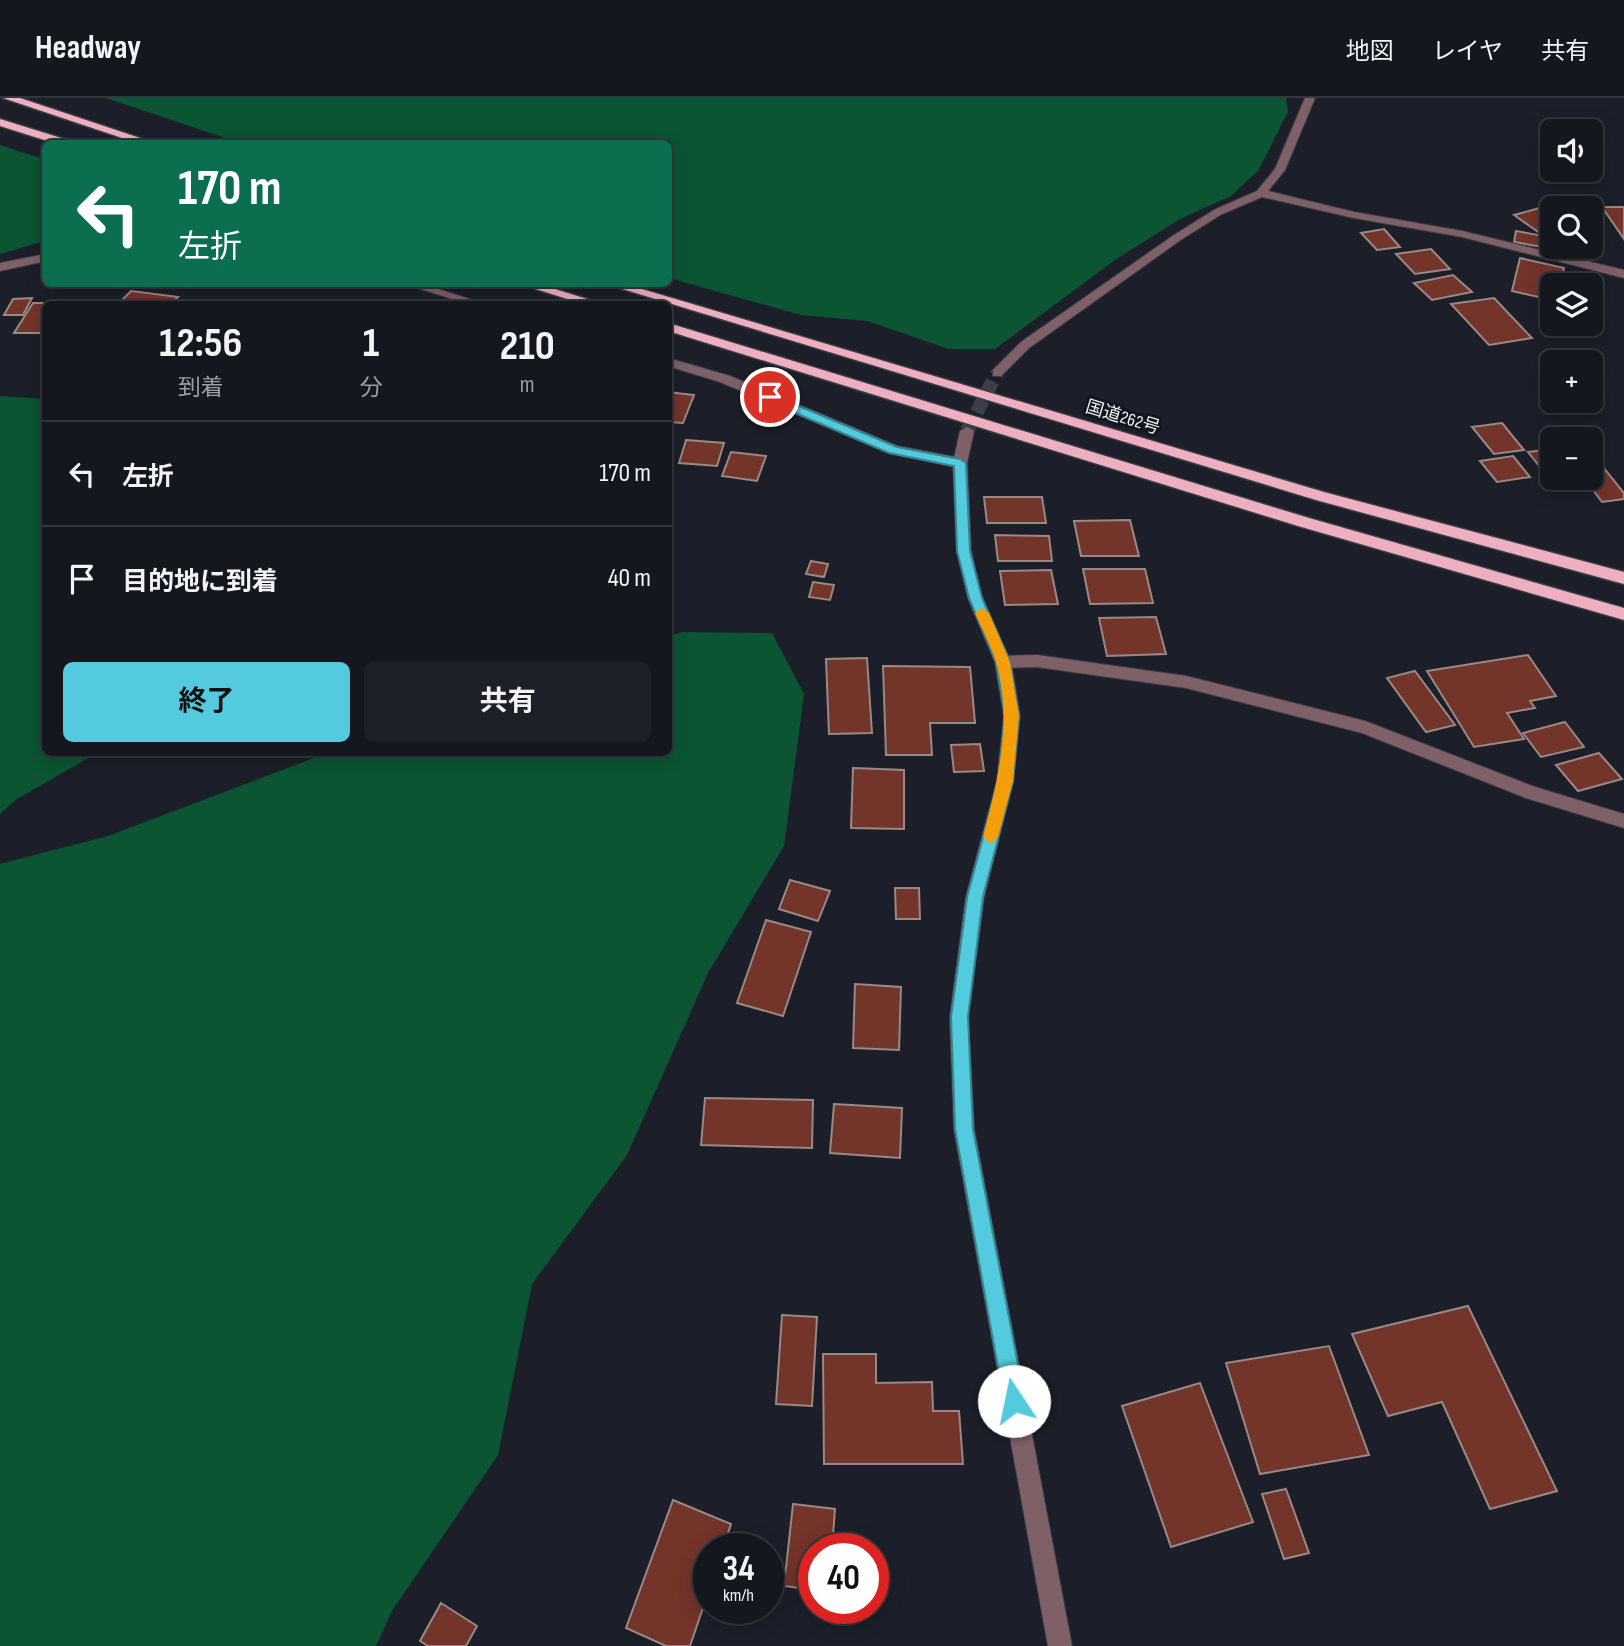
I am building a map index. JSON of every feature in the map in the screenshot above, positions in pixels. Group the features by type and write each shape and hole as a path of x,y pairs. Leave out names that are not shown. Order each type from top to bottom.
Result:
{"highway":[{"path":"9,98 140,140"},
{"path":"0,122 57,140"},
{"path":"537,287 586,301"},
{"name":"国道262号","path":"623,287 670,301"},
{"name":"国道262号","path":"672,302 1321,496 1624,578"},
{"path":"672,328 1304,522 1624,614"}],"street":[{"path":"997,373 1025,345 1178,237 1217,212 1261,193 1280,170 1310,98"},
{"path":"1261,193 1354,215 1462,234 1624,274"},
{"path":"0,267 42,258"},
{"path":"421,287 469,301"},
{"path":"672,363 725,379 894,450 960,463"},
{"path":"967,431 960,463 964,551 975,598 1003,662 1012,716 1005,781 975,897 959,1017 964,1129 1060,1646"},
{"path":"1003,662 1037,662 1186,682 1365,727 1532,793 1624,821"}],"green space":[{"path":"106,98 1286,98 1288,112 1258,171 1231,196 1180,219 1115,260 995,349 949,349 867,321 801,315 672,279 672,140 231,140"},
{"path":"0,145 42,159 42,242 0,254"},
{"path":"0,396 42,399 42,756 92,756 17,799 0,814"},
{"path":"682,632 772,633 804,694 784,846 708,973 627,1155 532,1284 498,1455 392,1611 376,1646 0,1646 0,864 108,836 319,756 672,756 672,635"}],"building":[{"path":"1603,207 1624,207 1624,239 1603,208"},
{"path":"1540,208 1540,233 1514,215"},
{"path":"1384,229 1400,247 1377,250 1361,233"},
{"path":"1516,231 1540,235 1540,247 1514,242"},
{"path":"1431,249 1450,269 1415,274 1396,254"},
{"path":"1520,258 1564,268 1563,273 1540,273 1540,297 1512,291"},
{"path":"1453,275 1472,292 1432,300 1414,283"},
{"path":"131,291 178,297 174,301 121,301"},
{"path":"32,298 23,315 4,315 13,299"},
{"path":"1494,298 1532,338 1489,345 1451,304"},
{"path":"33,303 42,303 42,333 14,333"},
{"path":"672,392 694,395 683,423 672,422"},
{"path":"1502,423 1524,450 1494,454 1472,427"},
{"path":"686,440 724,443 717,466 679,463"},
{"path":"1540,450 1540,467 1528,452"},
{"path":"731,452 766,456 757,481 722,476"},
{"path":"1513,456 1530,477 1497,482 1480,461"},
{"path":"1603,467 1624,493 1624,499 1602,502 1593,490 1603,490"},
{"path":"984,497 1042,497 1046,523 987,523"},
{"path":"1130,520 1139,556 1081,556 1074,521"},
{"path":"995,535 1049,536 1052,561 998,561"},
{"path":"811,561 828,564 824,577 806,574"},
{"path":"1083,569 1145,569 1153,603 1090,604"},
{"path":"1051,570 1058,604 1005,605 1000,571"},
{"path":"813,582 834,585 830,600 809,597"},
{"path":"1156,617 1166,654 1107,656 1099,618"},
{"path":"1528,655 1556,696 1530,701 1535,708 1507,713 1524,739 1474,747 1427,671"},
{"path":"867,658 872,733 829,734 826,659"},
{"path":"883,666 970,667 975,723 930,723 932,755 886,755"},
{"path":"1415,671 1455,725 1426,732 1387,678"},
{"path":"1565,722 1584,747 1541,757 1523,733"},
{"path":"980,744 984,771 954,772 951,745"},
{"path":"1599,753 1622,779 1578,791 1556,765"},
{"path":"853,768 904,770 904,829 851,828"},
{"path":"790,880 830,891 818,921 779,909"},
{"path":"895,888 919,888 920,919 896,919"},
{"path":"766,920 811,932 783,1016 737,1003"},
{"path":"855,984 901,987 899,1050 853,1048"},
{"path":"705,1098 813,1100 812,1148 701,1145"},
{"path":"834,1104 902,1108 900,1158 830,1153"},
{"path":"1468,1306 1557,1491 1490,1509 1442,1402 1388,1416 1352,1334"},
{"path":"782,1315 817,1317 812,1406 776,1404"},
{"path":"1329,1346 1369,1455 1260,1474 1226,1363"},
{"path":"823,1354 876,1354 876,1383 932,1382 933,1411 959,1411 963,1464 824,1464"},
{"path":"1200,1383 1253,1522 1171,1547 1122,1406"},
{"path":"1286,1489 1309,1553 1284,1559 1262,1494"},
{"path":"673,1500 731,1524 728,1533 693,1533 693,1624 697,1624 690,1646 666,1646 626,1628"},
{"path":"793,1504 835,1509 833,1533 798,1533 798,1588 784,1586"},
{"path":"441,1603 477,1626 466,1646 428,1646 420,1641"}],"tunnel":[{"path":"967,431 997,373"}],"slow traffic":[{"path":"982,613 1003,662 1012,716 1005,781 991,837"}],"route":[{"path":"770,397 894,450 960,463 964,551 975,598 1003,662 1012,716 1005,781 975,897 959,1017 964,1129 1014,1401"}]}
